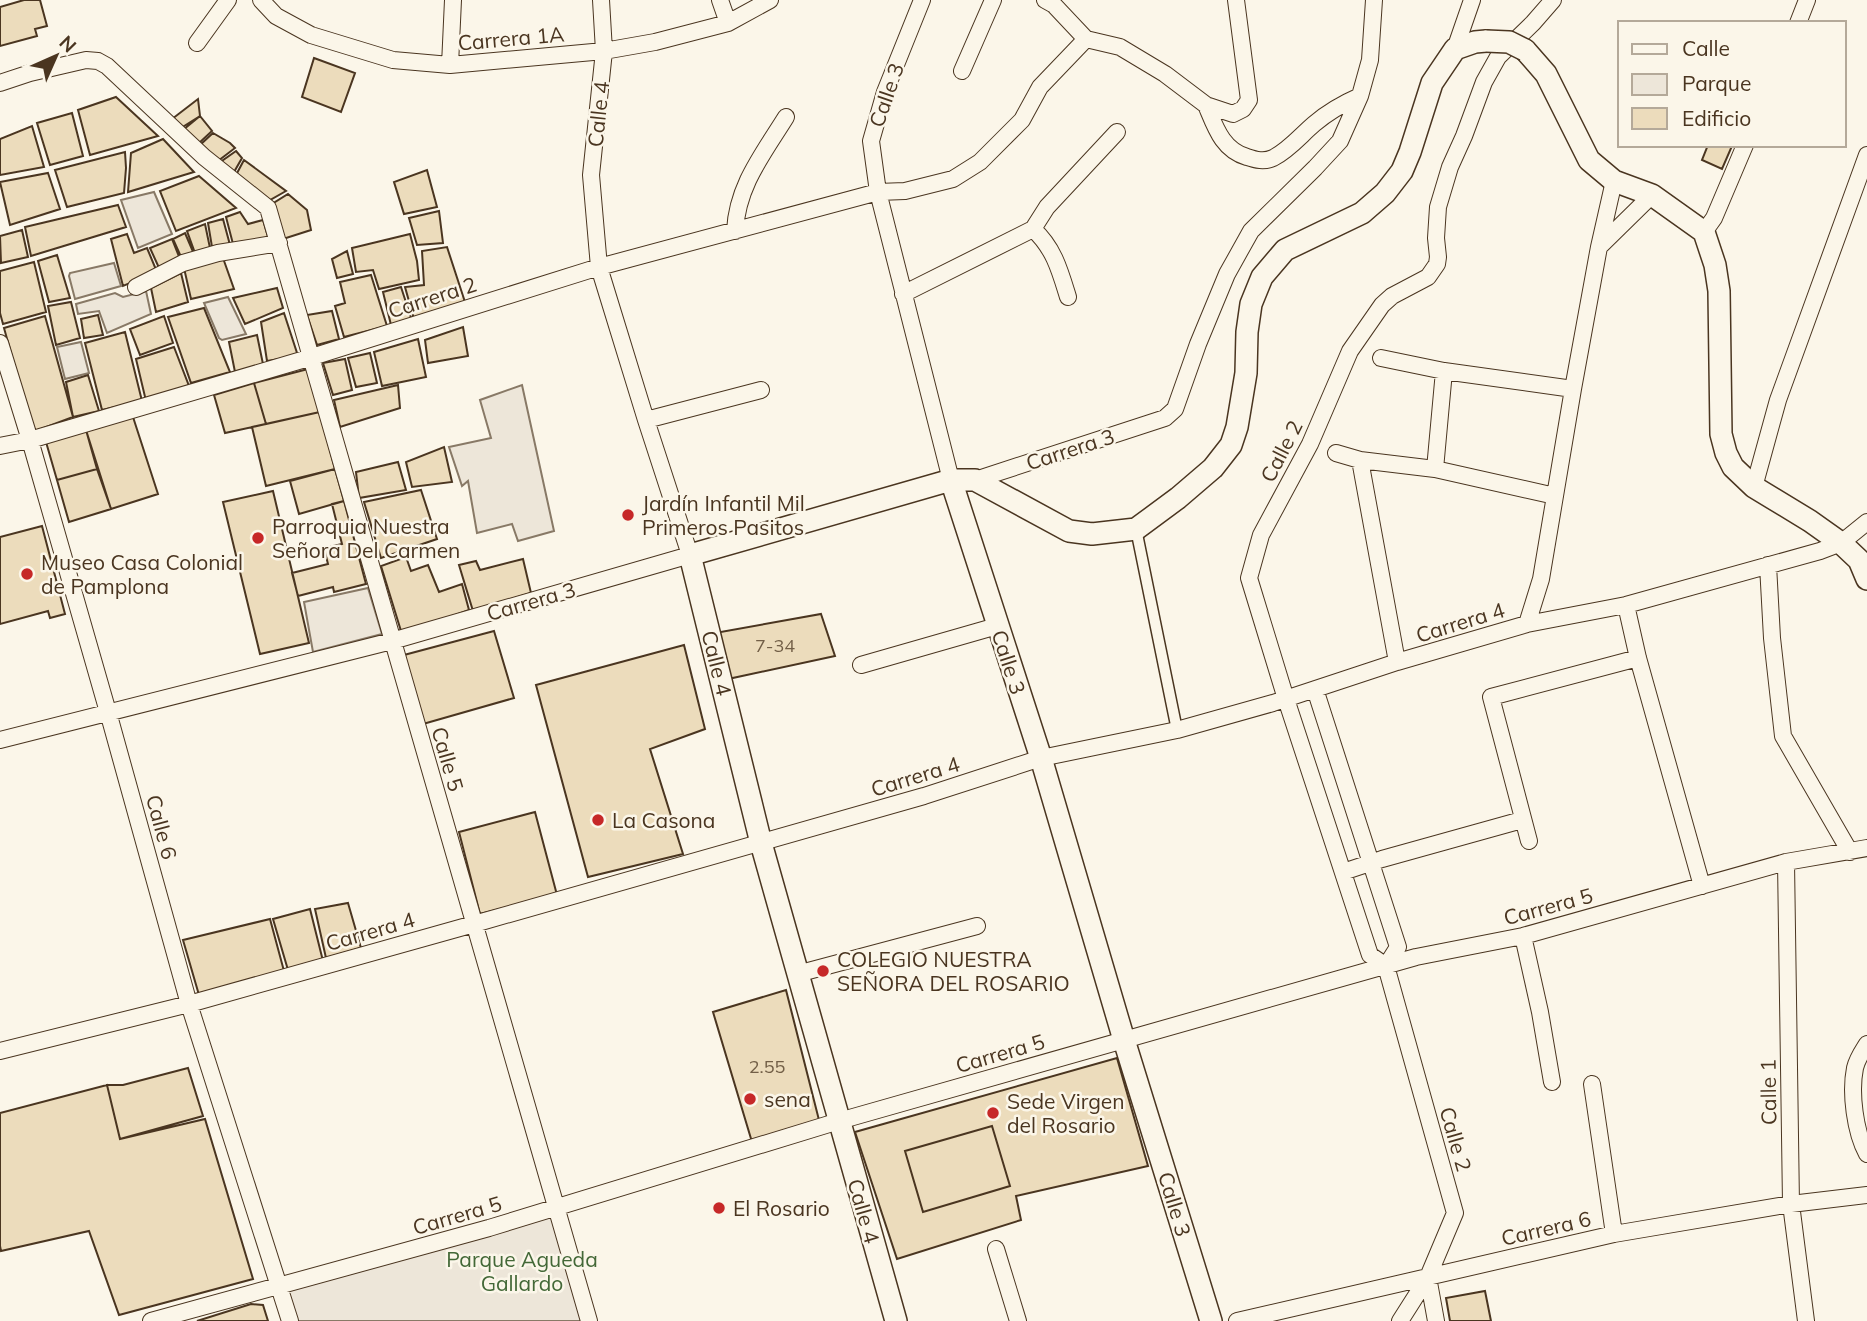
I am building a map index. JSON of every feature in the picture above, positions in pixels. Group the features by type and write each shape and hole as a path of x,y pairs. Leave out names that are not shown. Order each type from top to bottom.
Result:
{"main road":[{"path":"975,480 1069,531 1092,534 1136,529 1178,498 1213,468 1231,445 1237,428 1245,381 1251,304 1262,277 1285,250 1362,213 1385,192 1402,171 1432,83 1455,49 1475,42 1509,42 1525,50 1546,74 1589,160 1614,181 1652,195 1704,232 1715,265 1719,291 1721,434 1726,453 1733,467 1754,487 1841,543 1859,560 1867,579"},
{"name":"Carrera 3","path":"690,555 951,480 975,480"},
{"name":"Calle 3","path":"951,480 1041,758 1211,1321"},
{"name":"Calle 4","path":"690,555 761,843 896,1321"}],"street":[{"path":"197,43 228,0"},
{"name":"Carrera 1A","path":"261,0 276,16 311,35 393,60 450,65 604,51 655,42 728,23 770,0"},
{"path":"450,65 453,0"},
{"name":"Calle 4","path":"601,0 604,51 591,174 599,267 690,555"},
{"path":"720,0 728,23"},
{"name":"Calle 3","path":"922,0 878,112 871,141 878,192 951,480"},
{"path":"962,71 993,0"},
{"path":"1045,0 1054,5 1086,39 1120,47 1144,60 1206,104 1233,114 1243,109 1249,100 1236,0"},
{"path":"1206,104 1221,139 1229,149 1238,155 1262,161 1272,159 1316,122 1360,96 1370,60 1374,0"},
{"path":"1455,49 1472,0"},
{"name":"Calle 2","path":"1400,1321 1428,1277 1455,1213 1386,966 1370,955 1249,578 1261,535 1310,444 1350,351 1382,305 1392,296 1423,281 1434,270 1438,257 1438,206 1450,167 1484,82 1497,57 1553,0"},
{"path":"1799,21 1807,0"},
{"name":"Carrera 2","path":"0,446 30,440 312,357 599,267 878,192 905,191 953,179 980,162 1022,120 1040,87 1086,39"},
{"name":"Calle 5","path":"0,83 41,70 86,60 98,61 107,66 204,156 268,208 589,1321"},
{"name":"Carrera 3","path":"975,480 1165,418 1175,409 1198,344 1239,251 1261,220 1340,141 1360,96"},
{"path":"736,231 736,213 748,177 786,117"},
{"path":"904,294 1033,229 1047,207 1117,132"},
{"path":"1704,232 1714,218 1744,147"},
{"path":"1754,487 1778,400 1861,192 1867,155"},
{"path":"1527,624 1541,579 1599,247 1614,181"},
{"path":"1599,247 1652,195"},
{"path":"1033,229 1049,245 1068,297"},
{"path":"136,286 183,264 218,253 279,243"},
{"name":"Calle 6","path":"0,342 108,712 188,1004 290,1321"},
{"path":"1381,358 1444,371 1573,389"},
{"path":"1435,470 1444,371"},
{"path":"646,420 761,390"},
{"path":"1336,453 1360,460 1435,470 1555,496"},
{"path":"1360,460 1398,662"},
{"path":"1841,543 1867,522"},
{"path":"1136,529 1177,730"},
{"name":"Carrera 4","path":"0,1051 188,1004 474,924 925,796 1041,758 1177,730 1527,624 1626,605 1841,543"},
{"name":"Carrera 3","path":"0,740 392,641 690,555"},
{"path":"1768,565 1772,638 1783,736 1850,852"},
{"path":"1626,605 1637,658 1702,886"},
{"path":"861,665 997,626"},
{"path":"1529,841 1490,697 1637,658"},
{"path":"1315,689 1398,947 1386,966"},
{"path":"1343,872 1522,821"},
{"name":"Carrera 5","path":"151,1321 558,1209 839,1121 1416,957 1523,936 1786,862 1867,848"},
{"name":"Calle 1","path":"1786,862 1791,1204 1806,1321"},
{"path":"797,974 977,926"},
{"path":"1523,936 1552,1082"},
{"path":"1867,1044 1856,1066 1854,1080 1859,1133 1867,1154"},
{"path":"1592,1084 1614,1234"},
{"name":"Carrera 6","path":"1237,1321 1614,1234 1791,1204 1867,1195"},
{"path":"996,1249 1018,1321"},
{"path":"1428,1277 1436,1321"}],"green space":[{"path":"154,192 172,234 138,248 121,200"},
{"path":"114,263 121,286 75,299 70,273"},
{"path":"146,291 151,314 107,333 99,311 78,314 76,304 115,293 123,297"},
{"path":"228,297 246,334 222,340 204,303"},
{"path":"81,342 89,373 65,379 57,347"},
{"path":"522,385 554,531 518,541 512,524 477,533 468,481 462,486 449,447 491,438 480,400"},
{"path":"368,588 382,634 313,652 304,602"},
{"name":"Parque Agueda Gallardo","path":"558,1209 589,1321 290,1321 279,1285"}],"building":[{"path":"24,0 40,0 47,26 35,29 37,36 0,46 0,7"},
{"path":"314,58 355,73 341,112 302,97"},
{"path":"116,97 158,136 90,155 78,110"},
{"path":"198,99 200,116 181,128 172,119"},
{"path":"72,113 83,156 50,165 37,123"},
{"path":"200,116 212,131 198,144 183,130"},
{"path":"32,126 44,167 0,175 0,139"},
{"path":"213,133 235,148 218,161 200,145"},
{"path":"163,139 194,172 128,192 131,153"},
{"path":"1707,147 1732,147 1722,169 1702,160"},
{"path":"236,151 242,158 234,172 219,163"},
{"path":"125,152 124,193 67,207 55,170"},
{"path":"244,160 286,191 270,200 236,175"},
{"path":"427,170 437,207 404,214 394,182"},
{"path":"48,173 60,209 10,225 0,182"},
{"path":"199,176 236,208 176,231 160,191"},
{"path":"288,194 307,210 311,230 283,239 272,204"},
{"path":"118,205 126,227 31,256 25,227"},
{"path":"439,211 443,243 417,245 409,218"},
{"path":"240,212 248,224 263,220 269,240 233,244 226,217"},
{"path":"223,219 230,245 212,247 208,223"},
{"path":"205,224 210,248 195,253 187,231"},
{"path":"22,230 28,257 1,263 0,236"},
{"path":"185,233 194,254 182,259 173,239"},
{"path":"127,234 134,253 147,248 157,272 123,286 111,239"},
{"path":"410,234 419,280 379,289 373,270 356,272 352,248"},
{"path":"172,239 180,259 160,270 150,248"},
{"path":"447,247 465,302 414,319 405,287 424,285 422,251"},
{"path":"347,251 353,274 337,278 332,259"},
{"path":"57,255 70,298 49,302 38,261"},
{"path":"223,258 234,289 191,299 184,268"},
{"path":"34,262 46,312 3,324 0,313 0,271"},
{"path":"181,273 188,302 156,312 151,288"},
{"path":"371,275 387,326 344,337 335,306 345,303 340,282"},
{"path":"401,287 412,321 391,325 383,292"},
{"path":"277,288 283,308 245,324 233,298"},
{"path":"71,302 80,338 56,345 48,306"},
{"path":"204,308 230,372 191,383 168,317"},
{"path":"332,311 339,339 317,345 307,315"},
{"path":"284,313 298,356 267,361 261,322"},
{"path":"98,315 103,335 84,338 81,319"},
{"path":"45,316 73,417 33,432 4,328"},
{"path":"164,316 173,343 140,355 130,329"},
{"path":"463,327 468,356 428,363 425,340"},
{"path":"125,332 142,401 102,410 85,343"},
{"path":"257,335 263,364 235,372 229,342"},
{"path":"418,339 426,377 382,386 374,352"},
{"path":"174,347 189,386 146,401 136,359"},
{"path":"370,353 377,383 356,387 348,358"},
{"path":"345,359 352,390 333,395 323,363"},
{"path":"308,369 320,412 266,424 254,383"},
{"path":"88,375 99,411 73,417 66,382"},
{"path":"254,383 266,424 225,433 214,395"},
{"path":"398,385 400,408 340,427 334,400"},
{"path":"320,412 335,469 266,486 252,427"},
{"path":"133,417 158,494 111,509 86,430"},
{"path":"86,430 97,469 57,480 46,442"},
{"path":"444,447 452,482 412,487 406,462"},
{"path":"398,462 406,490 359,498 356,472"},
{"path":"97,469 111,509 69,522 57,480"},
{"path":"335,469 344,501 299,514 290,481"},
{"path":"421,490 437,539 381,558 364,502"},
{"name":"Parroquia Nuestra Señora Del Carmen","path":"273,491 309,643 260,654 223,502"},
{"path":"344,501 366,584 334,592 333,587 298,596 292,573 328,564 324,548 342,544 332,504"},
{"name":"Museo Casa Colonial de Pamplona","path":"42,526 65,614 50,618 48,611 0,624 0,537"},
{"path":"406,557 411,571 428,565 439,592 462,584 469,610 401,631 381,566"},
{"path":"523,559 531,593 473,611 459,565 476,561 480,570"},
{"path":"821,614 835,656 728,679 715,633"},
{"path":"494,631 514,698 423,724 404,655"},
{"name":"La Casona","path":"684,645 705,729 650,749 683,854 588,877 536,685"},
{"path":"535,812 557,895 480,914 459,832"},
{"path":"348,903 361,948 326,958 315,909"},
{"path":"310,909 323,961 288,970 273,919"},
{"path":"270,919 284,971 199,995 183,940"},
{"name":"sena","path":"786,990 819,1120 752,1142 713,1012"},
{"path":"1117,1058 1148,1166 1016,1196 1021,1220 897,1259 855,1132"},
{"path":"188,1068 203,1116 120,1139 107,1085 123,1085"},
{"path":"107,1085 120,1139 205,1119 253,1279 119,1315 89,1231 1,1251 0,1113"},
{"path":"992,1126 1010,1186 923,1212 905,1151"},
{"path":"1485,1291 1491,1321 1450,1321 1446,1298"},
{"path":"251,1304 263,1305 268,1321 197,1321"}],"place":[{"name":"Jardín Infantil Mil Primeros Pasitos","path":"628,515"},
{"name":"Parroquia Nuestra Señora Del Carmen","path":"258,538"},
{"name":"Museo Casa Colonial de Pamplona","path":"27,574"},
{"name":"La Casona","path":"598,820"},
{"name":"COLEGIO NUESTRA SEÑORA DEL ROSARIO","path":"823,971"},
{"name":"sena","path":"750,1099"},
{"name":"Sede Virgen del Rosario","path":"993,1113"},
{"name":"El Rosario","path":"719,1208"}]}
